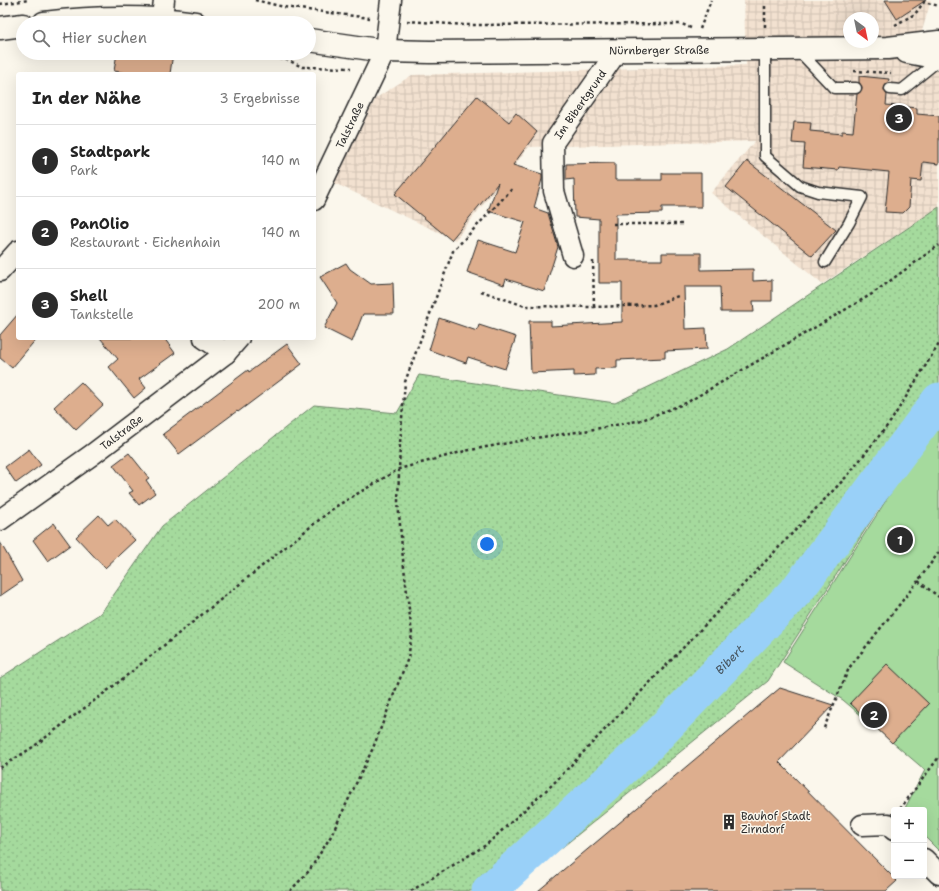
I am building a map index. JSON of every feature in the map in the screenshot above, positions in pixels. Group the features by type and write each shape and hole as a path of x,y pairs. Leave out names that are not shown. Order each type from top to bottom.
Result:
{"main road":[{"path":"105,16 163,9 179,16"},
{"path":"0,28 16,26"},
{"name":"Nürnberger Straße","path":"316,41 385,51 430,52 618,50 765,40 796,49 888,38 939,42"},
{"name":"Nürnberger Straße","path":"888,38 939,59"}],"street":[{"path":"385,51 391,0"},
{"name":"Im Bibertgrund","path":"573,256 554,191 553,143 618,50"},
{"name":"Talstraße","path":"316,196 385,51"},
{"path":"0,271 16,252"},
{"path":"207,340 226,353"},
{"name":"Talstraße","path":"0,520 93,454 226,353 237,340"},
{"path":"862,825 888,824 891,827"},
{"path":"927,862 939,874"}],"lane":[{"path":"765,40 765,156 800,186 818,192 862,197 849,223 825,262"},
{"path":"796,49 834,88 856,88"},
{"path":"890,89 902,90 939,59"}],"path":[{"path":"0,4 29,0"},
{"path":"255,0 284,7 389,20 465,25 682,24 699,32 706,32"},
{"path":"699,32 711,0"},
{"path":"888,38 915,14 924,2 939,6"},
{"path":"765,6 765,40"},
{"path":"290,891 309,871 330,836 373,748 408,658 412,634 402,552 398,502 405,382 453,251 512,189"},
{"path":"613,224 682,224"},
{"path":"0,768 33,747 115,685 335,507 399,469 465,451 642,420 686,403 872,294 939,245"},
{"path":"593,256 594,307"},
{"path":"482,291 525,306 594,307 654,305 678,296"},
{"path":"411,891 486,845 553,784 848,475 891,421 939,344"},
{"path":"824,728 849,668 939,552"},
{"path":"918,581 939,596"},
{"path":"901,807 939,757"}],"shaded area":[{"path":"744,0 931,0 912,66 939,69 939,207 822,284 711,193 755,141 529,147 455,240 332,182 376,98 412,75 746,65"}],"green space":[{"path":"939,207 939,415 768,681 508,891 0,891 0,678 101,613 162,526 314,405 397,413 419,375 615,403 728,349"},
{"path":"939,417 939,851 927,839 927,807 906,807 925,770 843,700 783,662"}],"building":[{"path":"885,0 926,0 897,19"},
{"path":"116,60 172,60 170,72 114,71"},
{"path":"859,76 889,79 884,89 887,95 886,105 917,108 917,114 939,116 939,164 923,162 921,181 911,180 909,207 903,213 885,212 889,172 839,167 838,170 803,167 805,144 792,143 794,122 811,123 810,131 842,134 842,131 853,132 857,94 862,88 859,82"},
{"path":"477,96 509,122 516,113 537,132 513,165 542,174 534,208 548,213 558,247 544,291 506,279 504,285 467,272 478,240 515,252 525,222 488,211 498,183 451,240 395,194"},
{"path":"747,161 836,230 812,256 726,187"},
{"path":"615,163 615,180 662,180 662,173 701,173 701,207 662,207 662,213 616,214 616,260 662,260 662,253 701,253 701,270 753,269 753,281 772,280 772,301 753,301 754,312 721,312 720,287 684,287 685,329 706,328 707,349 665,351 665,358 617,360 617,368 595,369 595,375 574,376 574,371 531,373 529,321 551,321 551,326 622,322 622,283 599,283 599,219 575,217 574,179 566,180 566,164"},
{"path":"346,263 350,269 371,284 393,283 394,314 363,314 352,342 324,328 337,303 320,277"},
{"path":"16,316 16,340 35,340 12,368 0,358 0,335"},
{"path":"439,318 477,331 479,325 516,337 505,369 468,357 466,363 429,350"},
{"path":"102,340 165,340 175,353 139,379 146,388 134,398 109,367 118,359"},
{"path":"287,344 302,364 179,454 163,434 248,370 249,372"},
{"path":"81,382 103,405 76,430 54,407"},
{"path":"29,449 41,465 16,483 5,467"},
{"path":"129,453 149,478 146,480 155,493 139,505 129,493 133,491 113,465"},
{"path":"99,515 108,525 115,519 135,540 105,568 76,537"},
{"path":"54,523 70,545 48,561 33,540"},
{"path":"0,542 22,581 0,596"},
{"path":"887,664 929,704 892,743 850,703"},
{"name":"Bauhof Stadt Zirndorf","path":"780,688 833,705 779,762 891,875 891,879 895,879 897,881 886,891 538,891"}],"waterway":[{"name":"Bibert","path":"489,891 646,747 798,589 939,400"}],"place":[{"name":"Shell","path":"899,118"},
{"name":"Stadtpark","path":"900,540"},
{"name":"PanOlio","path":"874,715"},
{"name":"Bauhof Stadt Zirndorf","path":"729,822"}]}
